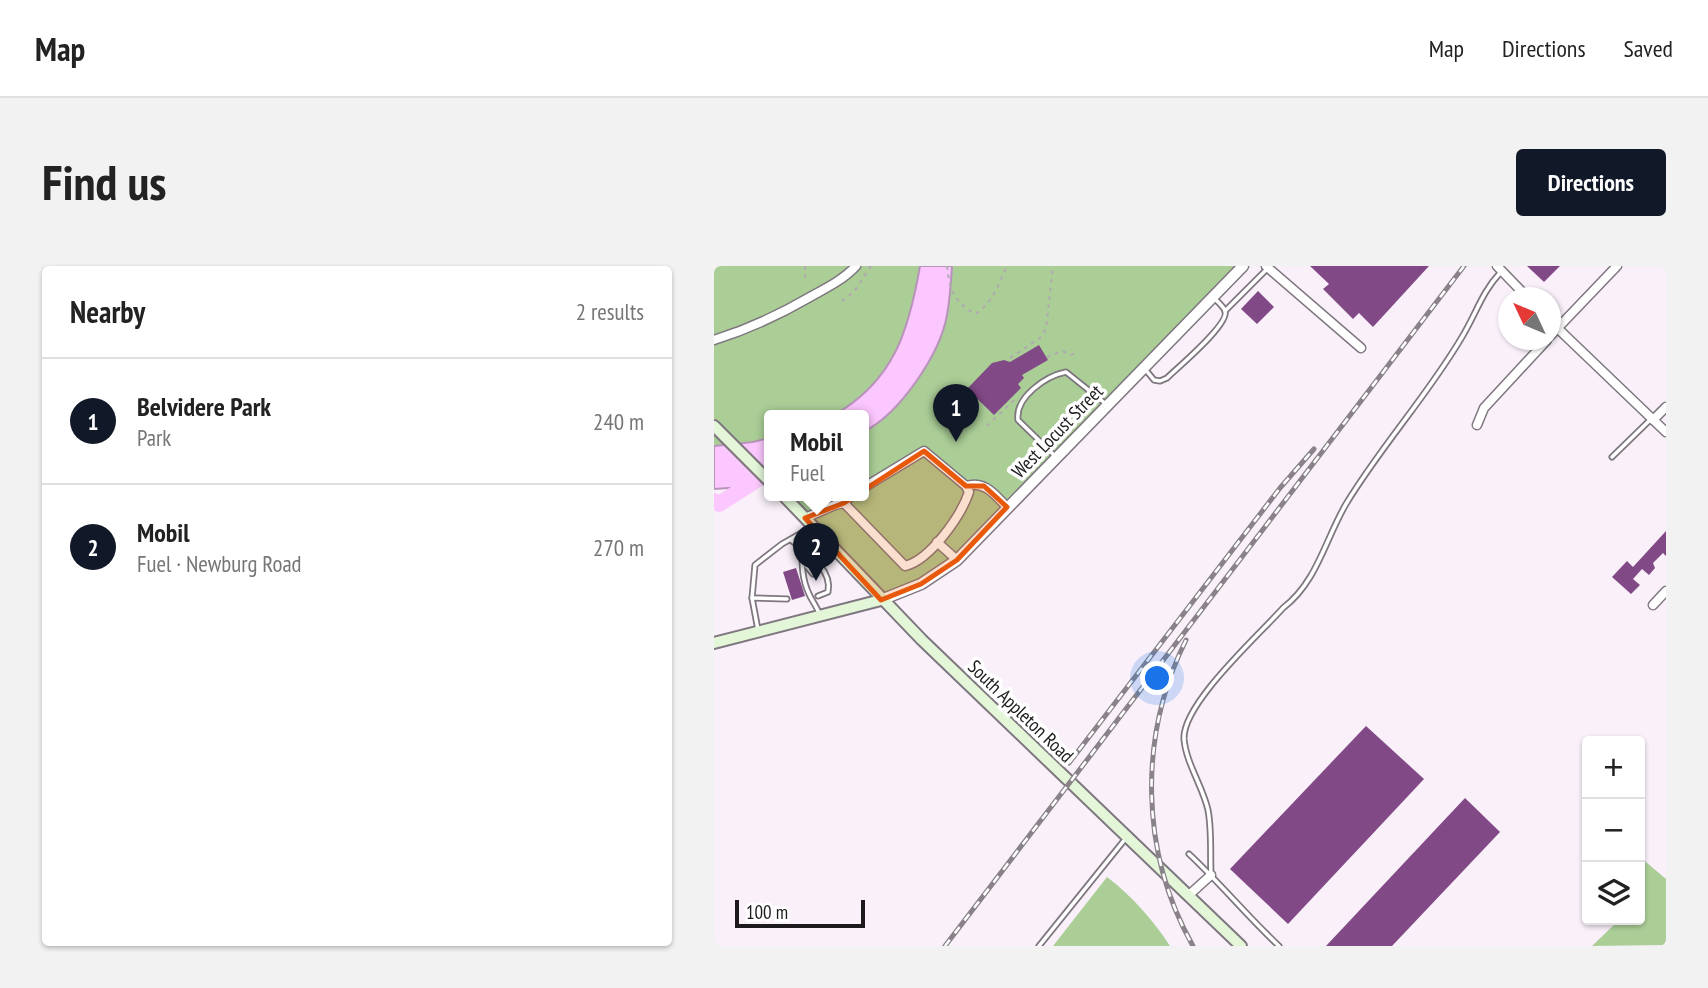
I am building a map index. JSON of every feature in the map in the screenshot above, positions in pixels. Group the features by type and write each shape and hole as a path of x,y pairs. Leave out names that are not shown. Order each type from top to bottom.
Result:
{"main road":[{"path":"714,426 764,476"},
{"name":"South Appleton Road","path":"789,501 881,600 1241,946"},
{"path":"714,643 881,600"}],"street":[{"path":"714,340 746,330 774,317 825,289 856,266"},
{"name":"West Locust Street","path":"881,600 921,584 957,560 1243,266"},
{"path":"1561,325 1617,266"},
{"path":"1267,267 1362,348"},
{"path":"1499,269 1517,287"},
{"path":"1561,331 1666,432"},
{"path":"1477,425 1483,408 1538,350"},
{"path":"1652,419 1666,407"},
{"path":"809,522 845,503 905,566 913,563 946,532 969,492 966,486 924,451 869,484"},
{"path":"966,486 984,486 1007,507"},
{"path":"937,542 957,560"},
{"path":"1653,605 1666,591"},
{"path":"1189,895 1211,875"}],"lane":[{"path":"1144,367 1154,380 1160,382 1167,378 1219,328 1226,311 1267,267"},
{"path":"1211,875 1208,811 1184,740 1186,723 1193,708 1309,582 1345,507 1365,474 1463,336 1478,303 1499,269"},
{"path":"1213,297 1226,311"},
{"path":"1056,457 1017,417 1019,406 1024,400 1040,384 1066,372 1107,405"},
{"path":"1612,457 1652,419"},
{"path":"758,632 752,598 755,565 809,522"},
{"path":"802,549 821,536"},
{"path":"790,539 823,569 829,585 828,592 818,596"},
{"path":"802,549 802,575 820,615"},
{"path":"802,561 813,574"},
{"path":"816,603 818,590"},
{"path":"752,598 787,599"},
{"path":"1039,946 1128,836"},
{"path":"1189,855 1279,946"}],"path":[{"path":"805,266 805,280"},
{"path":"842,301 854,292 872,266"},
{"path":"947,266 950,287 958,303 975,314 990,300 1007,266"},
{"path":"1010,358 1040,338 1046,329 1053,266"},
{"path":"1047,358 1062,351 1071,355 1078,352"},
{"path":"987,426 1014,400"}],"highlighted area":[{"path":"924,451 966,486 984,486 1007,507 957,560 921,584 881,600 805,518 844,503"}],"green space":[{"path":"714,266 920,266 910,318 899,346 876,382 855,403 846,410 764,410 764,439 714,446"},
{"path":"952,266 1243,266 957,560 881,600 790,501 869,501 869,429 947,316"},
{"path":"1645,861 1666,879 1666,945 1592,946 1614,925 1645,925"},
{"path":"1107,877 1142,909 1170,946 1053,946"}],"shaded area":[{"path":"920,266 952,266 947,315 936,347 904,397 891,412 869,428 869,410 841,410 871,386 885,370 904,332"},
{"path":"764,439 764,479 743,487 714,489 714,446"}],"building":[{"path":"1310,266 1429,266 1373,327 1359,313 1353,319 1323,289 1329,284"},
{"path":"1527,266 1560,266 1544,282"},
{"path":"1258,291 1274,307 1257,324 1241,309"},
{"path":"1039,345 1048,360 1022,375 1024,378 1018,384 1021,388 994,415 967,389 992,363 1004,360 1010,362"},
{"path":"1666,531 1666,556 1663,553 1653,563 1655,568 1649,575 1642,569 1633,579 1640,585 1631,594 1612,577 1627,561 1633,567"},
{"path":"796,568 805,596 792,600 783,572"},
{"path":"1366,726 1424,779 1288,924 1230,869"},
{"path":"1465,798 1500,832 1392,946 1326,946"}],"waterway":[{"path":"714,501 719,504 764,475"}],"railway":[{"path":"945,946 1464,266"},
{"path":"1069,763 1280,488 1314,449"},
{"path":"1186,640 1170,677 1159,716 1153,755 1152,794 1155,833 1163,872 1176,910 1193,946"}],"place":[{"name":"Belvidere Park","path":"956,442"},
{"name":"Mobil","path":"816,581"}]}
